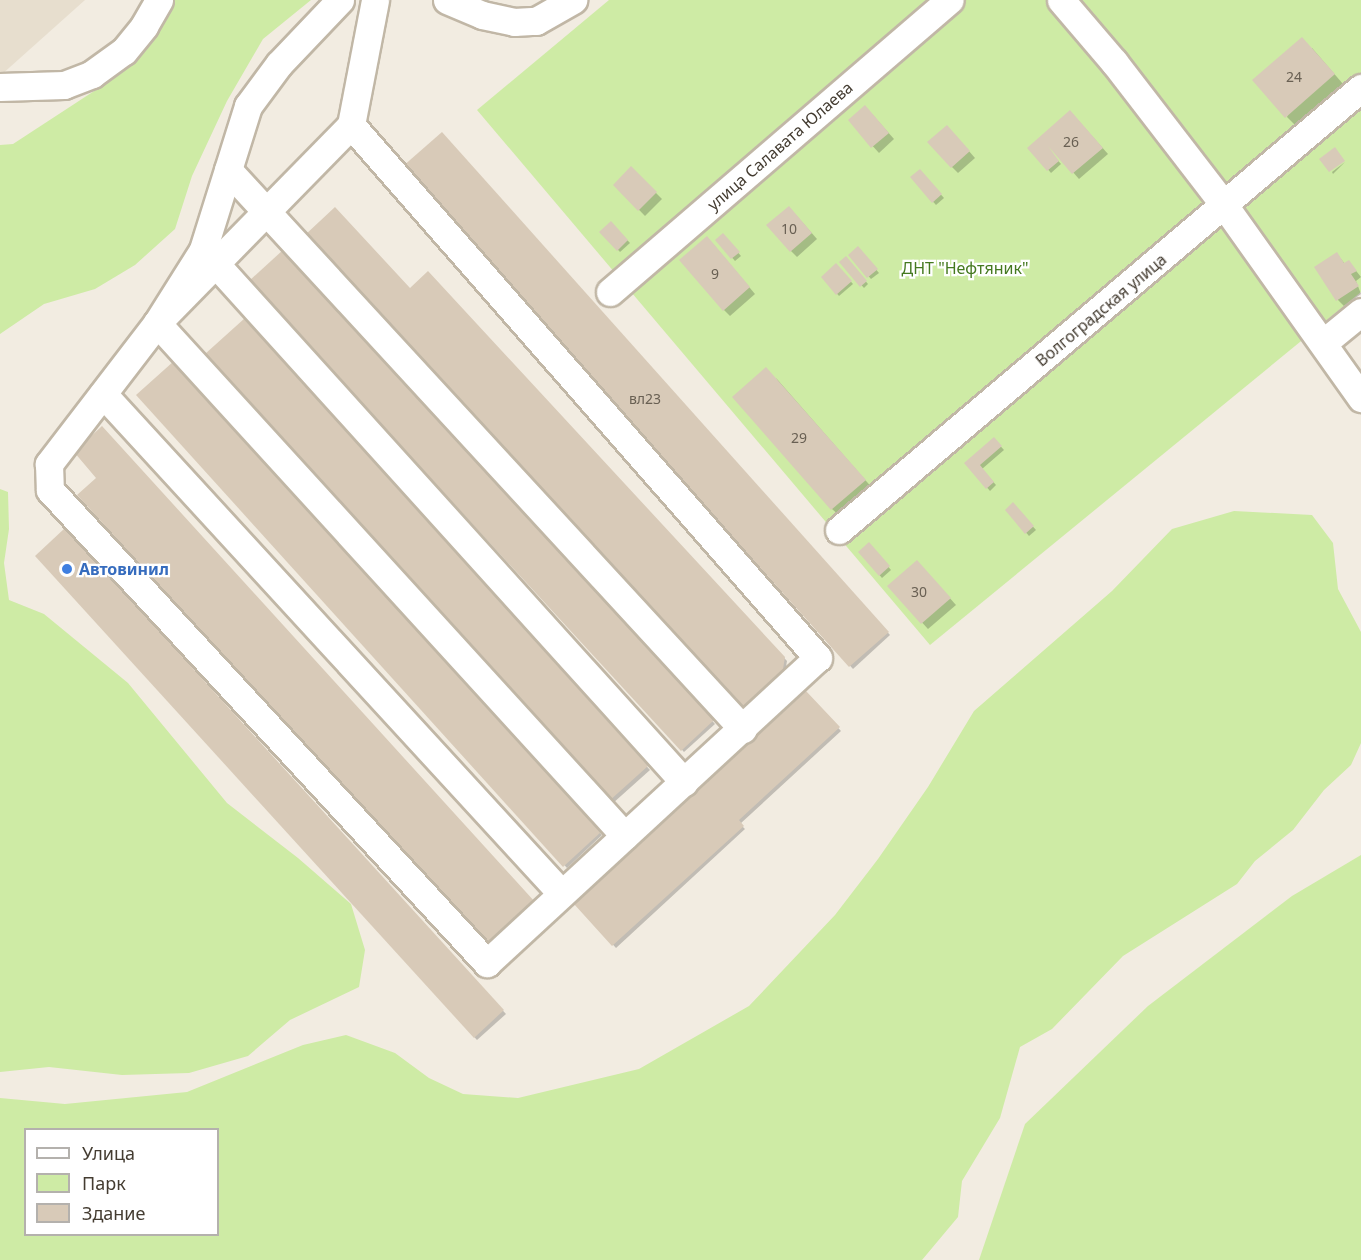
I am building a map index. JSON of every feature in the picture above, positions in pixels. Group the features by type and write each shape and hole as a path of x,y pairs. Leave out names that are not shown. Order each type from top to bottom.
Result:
{"street":[{"path":"0,87 64,85 92,74 124,51 144,26 159,0"},
{"path":"209,257 228,170 249,106 279,64 340,0"},
{"path":"351,125 818,658 487,963 50,490 49,464 209,257 266,211 351,125 375,0"},
{"path":"447,0 482,15 514,22 536,21 573,0"},
{"name":"улица Салавата Юлаева","path":"610,292 950,0"},
{"path":"1061,0 1114,62 1224,206 1361,398"},
{"name":"Волгоградская улица","path":"839,530 1361,88"},
{"path":"228,170 743,729"},
{"path":"209,257 684,782"},
{"path":"1323,343 1361,312"},
{"path":"157,323 625,836"},
{"path":"103,394 561,894"}],"shaded area":[{"path":"0,0 85,0 0,76"}],"green space":[{"path":"173,0 311,0 263,39 227,101 192,176 175,229 135,265 95,289 44,304 0,334 0,145 13,144 111,80 163,26"},
{"name":"ДНТ \"Нефтяник\"","path":"609,0 1361,0 1361,292 930,645 477,110"},
{"path":"0,489 8,492 9,529 4,563 9,600 44,614 128,683 227,803 298,858 351,904 365,950 359,987 290,1020 248,1056 189,1073 122,1075 49,1067 0,1072"},
{"path":"1234,511 1312,515 1333,543 1338,589 1361,632 1361,743 1351,765 1324,790 1293,830 1255,861 1237,884 1123,956 1052,1029 1020,1047 1000,1118 962,1181 958,1217 922,1260 0,1260 0,1098 65,1104 187,1092 303,1045 346,1035 395,1053 429,1078 463,1094 518,1098 639,1069 749,1006 835,915 878,859 928,787 974,711 1112,591 1172,529"},
{"path":"1361,855 1361,1260 979,1260 1025,1124 1148,1006 1292,896"}],"building":[{"path":"1302,37 1335,74 1285,118 1252,80"},
{"path":"865,105 889,133 871,148 848,120"},
{"path":"1070,110 1103,148 1072,174 1048,146 1059,161 1047,171 1027,148"},
{"path":"947,125 970,151 951,168 927,142"},
{"path":"442,132 889,632 849,667 402,167"},
{"path":"1335,147 1345,161 1329,172 1319,159"},
{"path":"631,166 657,192 638,211 613,185"},
{"path":"920,169 942,194 932,203 910,177"},
{"path":"789,206 812,233 790,252 766,225"},
{"path":"335,207 410,288 428,271 785,657 782,675 745,710 305,235"},
{"path":"611,221 628,240 617,251 599,232"},
{"path":"723,233 740,252 731,259 715,240"},
{"path":"707,236 750,287 723,311 679,260"},
{"path":"858,246 878,269 867,278 848,255"},
{"path":"283,250 714,720 681,751 249,281"},
{"path":"1337,252 1344,263 1349,260 1357,271 1351,274 1359,286 1336,301 1314,267"},
{"path":"846,256 867,281 860,287 839,262"},
{"path":"836,263 852,281 836,295 821,277"},
{"path":"245,318 648,766 608,802 205,354"},
{"path":"174,361 601,832 563,867 136,395"},
{"path":"766,367 866,480 831,510 732,397"},
{"path":"102,426 535,902 488,946 77,495 96,478 74,452"},
{"path":"994,437 1002,446 980,465 994,482 986,489 964,463"},
{"path":"1013,502 1034,526 1025,534 1005,510"},
{"path":"65,528 504,1010 474,1038 35,556"},
{"path":"869,542 890,566 879,576 858,552"},
{"path":"917,560 951,598 921,624 887,586"},
{"path":"806,691 840,727 739,820 744,826 612,946 574,904"}],"place":[{"name":"Автовинил","path":"67,569"}]}
